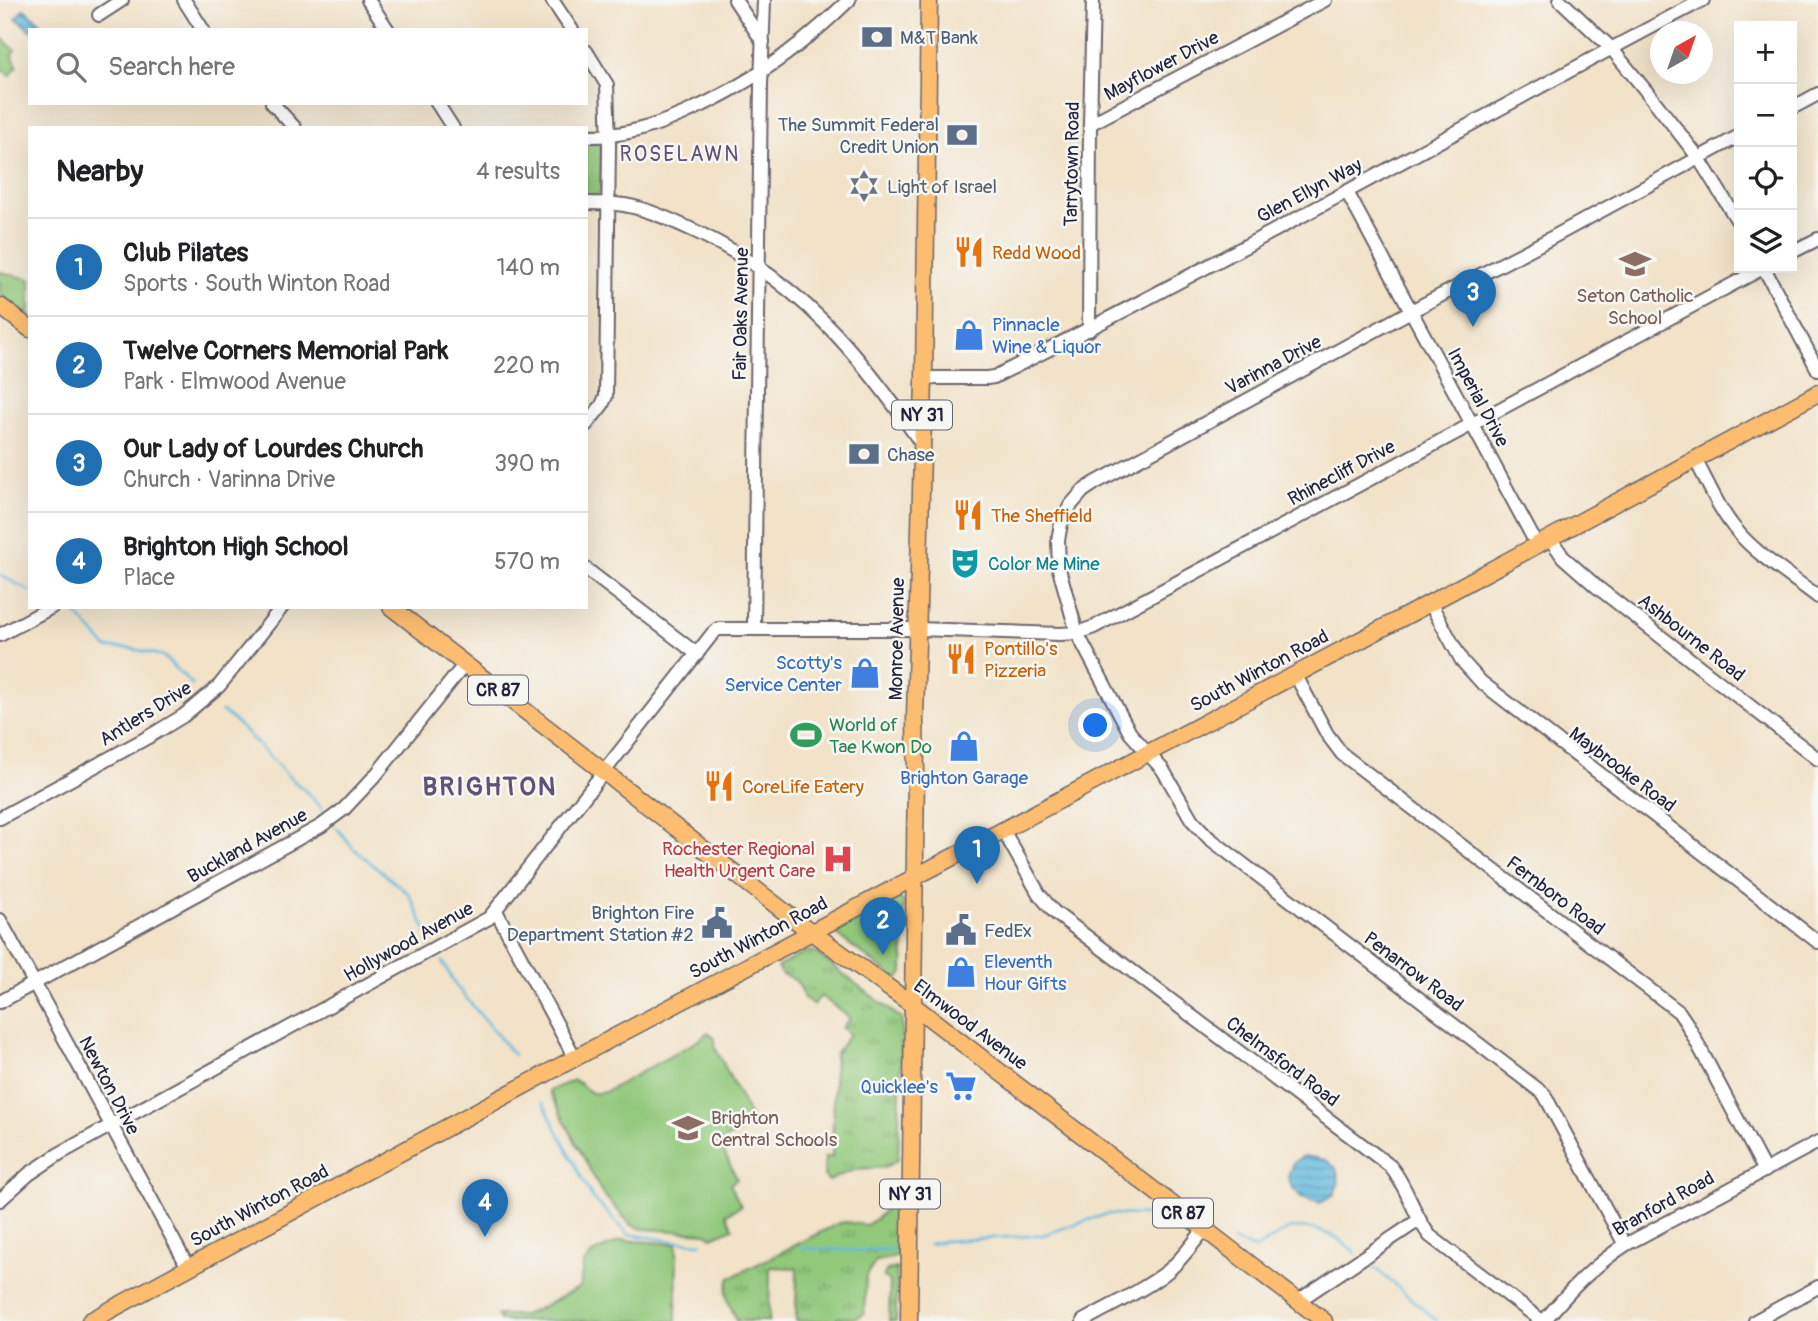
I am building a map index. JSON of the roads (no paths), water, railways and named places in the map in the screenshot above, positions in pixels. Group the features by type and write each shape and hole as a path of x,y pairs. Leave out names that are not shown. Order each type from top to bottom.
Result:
{"main road":[{"name":"Monroe Avenue","path":"909,1321 915,719 924,378 929,0"},
{"path":"0,306 28,327"},
{"name":"South Winton Road","path":"90,1321 575,1058 1430,603 1818,393"},
{"name":"Elmwood Avenue","path":"394,609 812,932 914,1006 1324,1321"}],"street":[{"path":"99,15 122,0"},
{"path":"184,0 202,28"},
{"path":"368,0 386,28"},
{"path":"552,0 571,28"},
{"path":"735,0 763,42"},
{"name":"Fair Oaks Avenue","path":"754,628 764,0"},
{"path":"588,136 631,132 711,102 762,73 806,40 849,0"},
{"name":"Tarrytown Road","path":"1089,330 1093,0"},
{"path":"1560,0 1611,48 1698,158 1734,215"},
{"name":"Glen Ellyn Way","path":"924,378 992,377 1089,330 1703,0"},
{"name":"Mayflower Drive","path":"1090,124 1316,2"},
{"path":"588,54 607,85 609,136 606,396 588,422"},
{"path":"1797,105 1818,94"},
{"path":"274,105 293,126"},
{"path":"438,105 452,126"},
{"name":"Varinna Drive","path":"1147,753 1130,733 1076,633 1059,569 1059,532 1065,515 1083,491 1411,311 1734,139"},
{"name":"Imperial Drive","path":"1347,192 1471,424 1543,541"},
{"path":"588,203 626,205 643,210 686,227 760,267 808,306 844,342 873,376 921,443"},
{"path":"1797,250 1818,239"},
{"name":"Rhinecliff Drive","path":"918,629 1060,634 1076,633 1094,627 1754,273"},
{"path":"1766,273 1818,370"},
{"path":"588,412 602,405"},
{"path":"1695,459 1737,531 1758,551 1818,597"},
{"name":"Ashbourne Road","path":"1543,541 1597,587 1818,759"},
{"path":"588,571 697,654"},
{"name":"Maybrooke Road","path":"1430,603 1462,661 1481,682 1818,942"},
{"path":"0,635 48,609"},
{"name":"Antlers Drive","path":"0,818 183,716 219,686 280,609"},
{"name":"Hollywood Avenue","path":"0,1199 41,1165 481,924 496,911 718,629 918,629"},
{"name":"Buckland Avenue","path":"0,1002 321,827 344,809 375,776 465,664"},
{"name":"Fernboro Road","path":"1295,674 1327,734 1342,754 1679,1012 1688,1024 1765,1171"},
{"name":"Penarrow Road","path":"1147,753 1163,771 1192,820 1209,838 1544,1094 1625,1245"},
{"name":"Chelmsford Road","path":"1003,830 1039,894 1054,912 1390,1166 1398,1175 1425,1229 1438,1242 1543,1321"},
{"path":"496,911 575,1058"},
{"name":"Newton Drive","path":"0,920 188,1267"},
{"name":"Branford Road","path":"1543,1321 1580,1280 1609,1255 1818,1142"},
{"path":"1298,1301 1419,1220"},
{"path":"1083,1321 1168,1270 1204,1230"},
{"path":"1755,1321 1818,1287"}],"water":[{"path":"24,9 40,22 36,28 28,28 16,18"},
{"path":"1304,1156 1326,1160 1336,1168 1339,1182 1333,1196 1320,1203 1301,1197 1291,1185 1288,1176 1293,1163"}],"waterway":[{"path":"0,575 28,590"},
{"path":"74,611 107,648 129,648 163,656 193,685"},
{"path":"222,711 323,810"},
{"path":"336,827 354,849 409,894 430,938"},
{"path":"442,961 456,986 514,1055"},
{"path":"543,1103 592,1197 628,1234 702,1243"},
{"path":"929,1244 1042,1235 1107,1214 1151,1215 1170,1221"},
{"path":"1233,1241 1255,1249 1290,1228 1315,1229 1336,1237 1356,1253"},
{"path":"803,1248 858,1251 893,1249"},
{"path":"1368,1262 1437,1321"}],"place":[{"name":"M&T Bank","path":"877,37"},
{"name":"The Summit Federal Credit Union","path":"962,135"},
{"name":"Light of Israel","path":"864,186"},
{"name":"Redd Wood","path":"969,252"},
{"name":"Seton Catholic School","path":"1635,264"},
{"name":"Our Lady of Lourdes Church","path":"1473,327"},
{"name":"Pinnacle Wine & Liquor","path":"969,335"},
{"name":"Chase","path":"864,454"},
{"name":"The Sheffield","path":"968,515"},
{"name":"Color Me Mine","path":"965,563"},
{"name":"Pontillo's Pizzeria","path":"961,659"},
{"name":"Scotty's Service Center","path":"865,673"},
{"name":"World of Tae Kwon Do","path":"806,735"},
{"name":"Brighton Garage","path":"964,746"},
{"name":"CoreLife Eatery","path":"719,786"},
{"name":"Rochester Regional Health Urgent Care","path":"838,859"},
{"name":"Club Pilates","path":"977,884"},
{"name":"Brighton Fire Department Station #2","path":"717,923"},
{"name":"FedEx","path":"961,930"},
{"name":"Twelve Corners Memorial Park","path":"883,955"},
{"name":"Eleventh Hour Gifts","path":"961,972"},
{"name":"Quicklee's","path":"961,1086"},
{"name":"Brighton Central Schools","path":"688,1128"},
{"name":"Brighton High School","path":"485,1237"}],"district":[{"name":"ROSELAWN","path":"680,154"},
{"name":"BRIGHTON","path":"490,786"}]}
